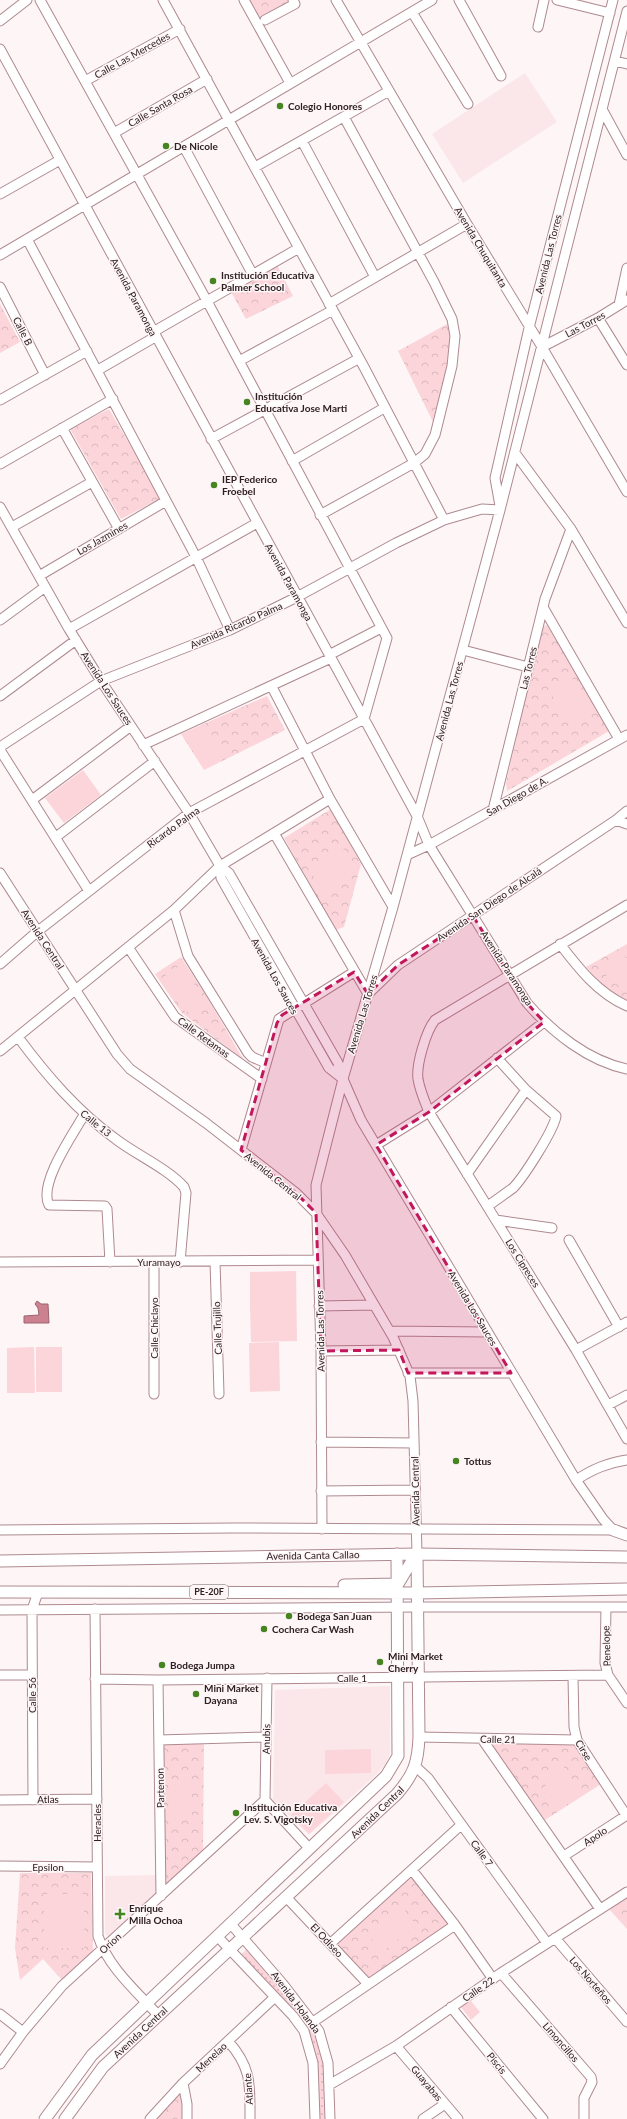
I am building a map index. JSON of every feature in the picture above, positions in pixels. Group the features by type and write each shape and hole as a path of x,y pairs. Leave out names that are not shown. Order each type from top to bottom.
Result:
{"main road":[{"path":"613,1530 627,1535"},
{"name":"Avenida Canta Callao","path":"0,1561 397,1554 627,1557"},
{"name":"Avenida Central","path":"45,2119 92,2055 146,2002 386,1776 398,1756 399,1677 397,1554"},
{"path":"398,1588 416,1554"},
{"name":"Avenida Central","path":"65,2119 103,2067 398,1794 410,1779 415,1766 419,1737 416,1554"},
{"name":"PE-20F","path":"0,1592 327,1592 398,1588 417,1593 627,1590"}],"street":[{"path":"0,21 27,0"},
{"path":"40,0 207,301 349,570 387,638 364,718"},
{"path":"163,0 300,248 444,520"},
{"path":"244,0 290,84"},
{"path":"265,20 295,4 293,0"},
{"name":"Avenida Chuquitanta","path":"336,0 529,328 626,486"},
{"path":"0,255 432,0"},
{"path":"458,0 501,76"},
{"path":"538,27 544,0"},
{"path":"557,0 610,13"},
{"name":"Avenida Las Torres","path":"500,510 495,478 529,328 613,0"},
{"path":"412,12 468,104"},
{"name":"Avenida Las Torres","path":"322,1529 321,1352 316,1185 342,1079 393,907 463,650 515,453 627,12"},
{"name":"Calle Las Mercedes","path":"85,81 180,29"},
{"name":"Avenida Paramonga","path":"0,49 417,816 429,845 527,1003 544,1022 562,1038 581,1049 627,1069"},
{"path":"614,61 627,64"},
{"name":"Calle Santa Rosa","path":"114,133 207,79"},
{"path":"255,168 390,91"},
{"path":"603,110 627,155"},
{"path":"320,515 414,463 425,454 435,435 452,366 455,346 452,319 418,252 344,117"},
{"path":"302,141 376,277"},
{"path":"184,147 253,275"},
{"path":"1,191 60,160"},
{"path":"238,361 331,307 376,277 467,224"},
{"path":"27,239 98,370 196,557 230,630"},
{"path":"98,370 207,301 300,248"},
{"path":"623,303 627,268"},
{"name":"Calle B","path":"0,287 45,375"},
{"name":"Las Torres","path":"542,347 598,318 623,303"},
{"path":"598,318 627,365"},
{"path":"0,400 87,351"},
{"path":"211,439 358,359"},
{"path":"0,464 113,399"},
{"path":"292,461 384,408"},
{"path":"62,428 119,529"},
{"path":"515,453 571,529 627,623"},
{"path":"12,527 92,482"},
{"name":"Los Jazmines","path":"39,576 166,501"},
{"name":"Avenida Los Sauces","path":"0,507 69,629 101,681 190,813 220,866 229,873 302,1004 338,1063 342,1079 361,1120 576,1480 603,1519 613,1530"},
{"name":"Avenida Ricardo Palma","path":"0,748 101,681 230,630 298,597 396,543 444,520 482,509 500,510"},
{"path":"69,629 257,523"},
{"name":"Las Torres","path":"493,810 543,607 571,529"},
{"path":"0,620 45,587"},
{"path":"543,607 618,739"},
{"path":"143,744 272,687 381,628"},
{"path":"0,696 76,640"},
{"path":"463,650 528,667"},
{"path":"272,687 330,799 393,907"},
{"name":"Ricardo Palma","path":"0,964 38,931 190,813 364,718"},
{"path":"32,800 131,726"},
{"name":"San Diego de A.","path":"407,855 429,845 493,810 627,734"},
{"path":"0,748 89,891"},
{"path":"56,837 155,761"},
{"path":"0,1052 174,910 220,866 330,799"},
{"name":"Avenida San Diego de Alcalá","path":"368,994 398,965 616,820 627,811"},
{"path":"616,820 627,824"},
{"path":"274,833 368,994"},
{"name":"Avenida Los Sauces","path":"220,866 221,878 293,1009 328,1068 342,1079"},
{"name":"Avenida Central","path":"0,874 117,1054 130,1069 241,1150 295,1192 316,1213 345,1255 390,1332 408,1373 413,1401 416,1554"},
{"name":"Los Cipreces","path":"627,905 435,1020 430,1027 418,1070 420,1087 429,1112 576,1350 627,1439"},
{"path":"174,910 188,956 248,1053 252,1057 266,1063"},
{"path":"560,944 581,972 597,987 614,1000 627,1006"},
{"name":"Calle Retamas","path":"128,948 175,1017 262,1079"},
{"path":"241,1150 279,1019 354,972"},
{"path":"376,1144 429,1112 544,1022"},
{"name":"Calle 13","path":"18,1037 48,1077 84,1115 186,1189 180,1262"},
{"path":"488,1206 514,1187 530,1165 555,1121 556,1116 554,1112 526,1090 497,1058"},
{"path":"468,1174 526,1090"},
{"path":"84,1115 48,1179 47,1201 49,1205 105,1206 107,1209 110,1262"},
{"path":"496,1220 552,1228"},
{"path":"569,1240 623,1324 576,1350"},
{"name":"Yuramayo","path":"0,1262 318,1260"},
{"name":"Calle Trujillo","path":"215,1261 219,1394"},
{"name":"Calle Chiclayo","path":"154,1262 154,1394"},
{"path":"319,1306 374,1305"},
{"path":"390,1332 487,1332"},
{"path":"321,1352 399,1350"},
{"path":"408,1373 512,1373"},
{"path":"608,1406 627,1395"},
{"path":"321,1442 414,1443"},
{"path":"576,1480 596,1467 609,1462 627,1460"},
{"path":"321,1491 415,1490"},
{"path":"0,1530 627,1530"},
{"name":"Calle 56","path":"33,1800 32,1610 38,1592"},
{"path":"0,1610 398,1607 627,1608"},
{"name":"Penelope","path":"606,1607 605,1663 608,1675 627,1703"},
{"name":"Heracles","path":"95,1609 98,1936 102,1950 114,1967 158,2015"},
{"path":"0,1675 32,1675"},
{"name":"Calle 1","path":"95,1679 158,1680 608,1675"},
{"name":"Cirse","path":"573,1676 574,1727 577,1740 627,1815"},
{"name":"Anubis","path":"265,1800 267,1678"},
{"name":"Partenon","path":"158,1680 161,1896"},
{"path":"159,1740 266,1737"},
{"name":"Calle 21","path":"419,1737 577,1740"},
{"path":"482,1739 600,1909"},
{"name":"Calle 7","path":"415,1766 428,1778 461,1825 551,1940"},
{"name":"Atlas","path":"0,1800 97,1799"},
{"path":"265,1800 309,1848"},
{"name":"Orion","path":"0,2064 23,2032 62,1986 265,1800"},
{"name":"Apolo","path":"564,1856 627,1815"},
{"path":"331,1943 461,1825"},
{"name":"Epsilon","path":"0,1866 97,1867"},
{"path":"412,1870 455,1925 493,1978"},
{"name":"Calle 22","path":"329,2085 396,2046 493,1978 627,1892"},
{"name":"El Odiseo","path":"286,1897 368,1984"},
{"name":"Avenida Holanda","path":"230,1923 243,1936 319,2030 326,2050 330,2119"},
{"path":"313,2022 455,1925"},
{"name":"Avenida Holanda","path":"217,1936 230,1948 300,2026 310,2048 313,2063 314,2119"},
{"name":"Los Norteños","path":"551,1940 627,2022"},
{"name":"Limoncillos","path":"501,1973 591,2077 592,2082 584,2098 584,2119"},
{"name":"Menelao","path":"150,2119 183,2083 275,1997"},
{"name":"Piscis","path":"450,2007 543,2119"},
{"path":"0,2014 23,2032"},
{"name":"Atlante","path":"228,2042 239,2053 247,2067 250,2119"},
{"name":"Guayabas","path":"396,2046 458,2119"},
{"path":"183,2083 187,2104 187,2119"},
{"path":"424,2119 445,2104"}],"highlighted area":[{"path":"473,916 527,1003 544,1022 429,1112 376,1145 511,1373 408,1373 399,1350 321,1351 316,1213 295,1192 241,1150 277,1023 282,1015 354,972 368,994 398,965"}],"shaded area":[{"path":"525,73 557,122 463,183 432,134"},
{"path":"37,1301 41,1304 48,1304 49,1323 24,1323 24,1316 39,1315 38,1308 35,1304"},
{"path":"390,1686 390,1754 386,1763 376,1775 309,1835 273,1800 275,1690"},
{"name":"Enrique Milla Ochoa","path":"157,1875 157,1894 109,1938 105,1934 105,1876"}],"green space":[{"path":"246,0 289,0 290,3 258,20"},
{"path":"277,265 293,296 246,319 230,290"},
{"path":"0,304 20,342 0,353"},
{"path":"449,323 451,336 450,361 445,387 434,424 398,351"},
{"path":"109,409 161,498 121,519 70,429"},
{"path":"547,625 609,731 507,791 506,783 542,627"},
{"path":"572,678 591,711 569,724 550,691"},
{"path":"267,696 285,730 204,770 181,734"},
{"path":"204,724 225,755 205,768 184,738"},
{"path":"83,770 101,795 64,823 45,798"},
{"path":"331,809 361,864 344,927 336,930 284,838"},
{"path":"344,849 358,871 324,893 310,870"},
{"path":"627,944 627,1002 615,997 586,967"},
{"path":"618,953 627,958 627,990 605,978"},
{"path":"181,957 207,997 243,1059 182,1013 155,974"},
{"path":"181,965 205,1000 186,1013 162,978"},
{"path":"296,1271 297,1341 251,1342 250,1272"},
{"path":"279,1342 280,1391 250,1392 249,1343"},
{"path":"34,1347 35,1393 7,1393 7,1348"},
{"path":"36,1347 62,1347 62,1392 36,1392"},
{"path":"163,1742 204,1742 203,1851 164,1888"},
{"path":"490,1744 576,1744 601,1784 545,1820"},
{"path":"371,1749 371,1773 325,1774 325,1750"},
{"path":"562,1764 580,1796 559,1809 541,1777"},
{"path":"326,1783 344,1802 309,1834 291,1815"},
{"path":"169,1784 192,1784 192,1820 169,1821"},
{"path":"20,1873 91,1873 93,1952 62,1980 43,1959 20,1980 15,1948"},
{"path":"411,1876 449,1924 368,1978 335,1942"},
{"path":"44,1894 84,1894 84,1948 44,1948"},
{"path":"627,1897 627,1929 609,1909"},
{"path":"402,1907 416,1925 382,1952 368,1934"},
{"path":"246,1950 311,2025 324,2065 325,2119 316,2119 307,2029 242,1954"},
{"path":"469,1999 480,2012 471,2020 460,2006"},
{"path":"183,2094 185,2119 152,2119 173,2096"}],"place":[{"name":"Colegio Honores","path":"280,106"},
{"name":"De Nicole","path":"166,146"},
{"name":"Institución Educativa Palmer School","path":"213,281"},
{"name":"Institución Educativa Jose Marti","path":"247,402"},
{"name":"IEP Federico Froebel","path":"214,485"},
{"name":"Tottus","path":"456,1461"},
{"name":"Bodega San Juan","path":"289,1616"},
{"name":"Cochera Car Wash","path":"264,1629"},
{"name":"Mini Market Cherry","path":"380,1662"},
{"name":"Bodega Jumpa","path":"162,1665"},
{"name":"Mini Market Dayana","path":"196,1694"},
{"name":"Institución Educativa Lev. S. Vigotsky","path":"236,1813"},
{"name":"Enrique Milla Ochoa","path":"120,1914"}]}
